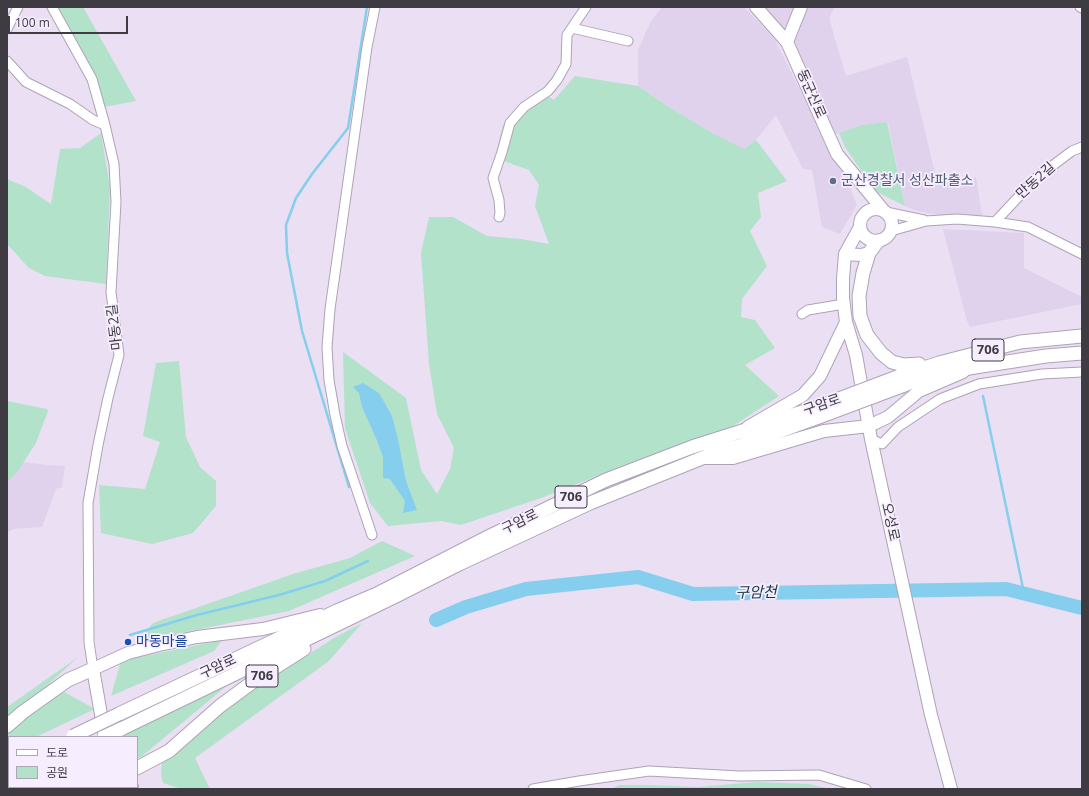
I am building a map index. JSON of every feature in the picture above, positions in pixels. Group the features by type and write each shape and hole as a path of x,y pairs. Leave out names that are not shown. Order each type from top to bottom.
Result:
{"main road":[{"name":"동군산로","path":"756,7 787,42 837,154 885,212"},
{"path":"787,42 801,7"},
{"path":"862,185 865,214"},
{"path":"860,227 864,236 868,240 878,241 884,240 888,236 891,231 892,224 890,218 885,212 874,209 865,214 862,218 860,227 845,254 869,254"},
{"path":"856,355 851,314 869,254 878,241"},
{"name":"오성로","path":"845,254 843,279 846,322 856,355 871,439 931,715 951,789"},
{"path":"863,273 859,296 860,316 867,335 875,347 892,362 904,365 939,363"},
{"path":"742,430 803,395 820,376 846,322"},
{"name":"구암로","path":"106,736 459,564 590,503 704,458 739,446 817,413 899,381 939,363 1020,342 1082,336"},
{"name":"구암로","path":"899,381 1046,356 1082,353"},
{"path":"704,458 733,458 824,431 869,426 888,417 919,391 975,367"},
{"name":"구암로","path":"72,736 337,611 377,594 490,536 606,480 692,447 742,430 817,413"},
{"name":"706","path":"138,767 169,751 220,706 254,681 299,652 396,596"},
{"name":"706","path":"93,669 128,653 159,645 197,637 263,630 337,611"},
{"path":"7,726 23,712 68,680 93,669 104,736"}],"street":[{"path":"7,29 18,7"},
{"name":"마동2길","path":"52,7 92,79 114,164 116,202 111,292 119,355 98,445 88,503 89,642 93,669"},
{"path":"372,535 340,438 329,380 327,347 330,309 367,47 375,7"},
{"path":"499,216 499,200 493,178 510,123 524,107 548,91 557,80 566,64 567,35 586,7"},
{"path":"572,28 628,41"},
{"path":"7,61 26,82 70,104 93,120 104,125"},
{"name":"만동2길","path":"995,222 1036,178 1072,151 1082,148"},
{"path":"885,212 926,221"},
{"path":"891,231 926,221 957,219 995,222 1028,227 1082,254"},
{"path":"802,314 808,310 844,304"},
{"path":"871,439 882,444 898,427 940,399 979,384 1042,374 1082,372"},
{"path":"533,789 649,771 739,776 819,774 866,789"}],"shaded area":[{"path":"662,7 744,7 774,38 830,150 844,172 857,205 840,234 822,227 812,170 803,169 776,115 756,140 744,149 714,134 669,107 638,86 638,50 650,23"},
{"path":"763,7 794,7 784,30"},
{"path":"803,7 835,7 829,18 846,76 907,57 938,185 976,177 982,215 941,215 917,211 905,206 888,122 861,125 833,135 790,41"},
{"path":"943,229 1024,233 1024,268 1082,297 1082,304 970,327 967,321"},
{"path":"23,462 65,466 62,487 56,489 42,527 13,529 7,533 7,482 18,471"}],"green space":[{"path":"58,7 83,7 136,101 104,107 80,46"},
{"path":"575,76 638,86 669,107 714,134 744,149 756,140 787,181 758,193 761,217 750,231 767,266 742,299 741,317 755,320 775,348 745,365 779,396 730,428 620,467 541,498 461,525 441,521 388,526 370,503 345,428 343,352 406,398 421,470 437,494 450,469 454,448 437,414 429,364 421,253 429,217 453,217 487,236 521,239 549,244 535,206 539,185 529,170 495,158 503,125 545,94 554,100"},
{"path":"887,122 905,206 875,191 845,147 839,133 861,125"},
{"path":"101,133 110,187 106,284 45,276 29,268 7,244 7,179 26,187 51,204 60,149 80,148"},
{"path":"179,361 186,437 200,467 216,481 216,506 193,533 152,544 101,533 99,485 145,489 160,442 143,436 156,363"},
{"path":"7,401 47,409 48,411 36,443 18,471 7,482"},
{"path":"382,541 415,556 289,611 136,642 153,623 293,574 350,558"},
{"path":"362,623 329,661 195,758 210,789 182,789 163,783 161,775 162,761 228,706 334,638"},
{"path":"222,640 214,651 111,696 121,661"},
{"path":"78,657 47,686 7,719 7,707"},
{"path":"235,679 141,757 138,758 138,736 122,736"},
{"path":"64,692 95,709 38,736 8,736 7,751 7,734 28,714"},
{"path":"757,782 809,784 830,789 612,789 619,785 697,787"}],"water":[{"path":"363,383 379,393 392,416 406,481 417,510 403,513 405,501 390,479 383,478 383,457 362,407 359,393 353,387"}],"waterway":[{"path":"349,487 302,331 287,253 286,225 296,198 312,174 348,128 367,7"},
{"path":"983,396 1024,593"},
{"path":"130,635 197,615 279,595 325,581 368,561"},
{"name":"구암천","path":"436,620 466,607 526,589 638,577 693,594 1006,589 1082,608"}],"place":[{"name":"군산경찰서 성산파출소","path":"833,181"},
{"name":"마동마을","path":"128,642"}]}
